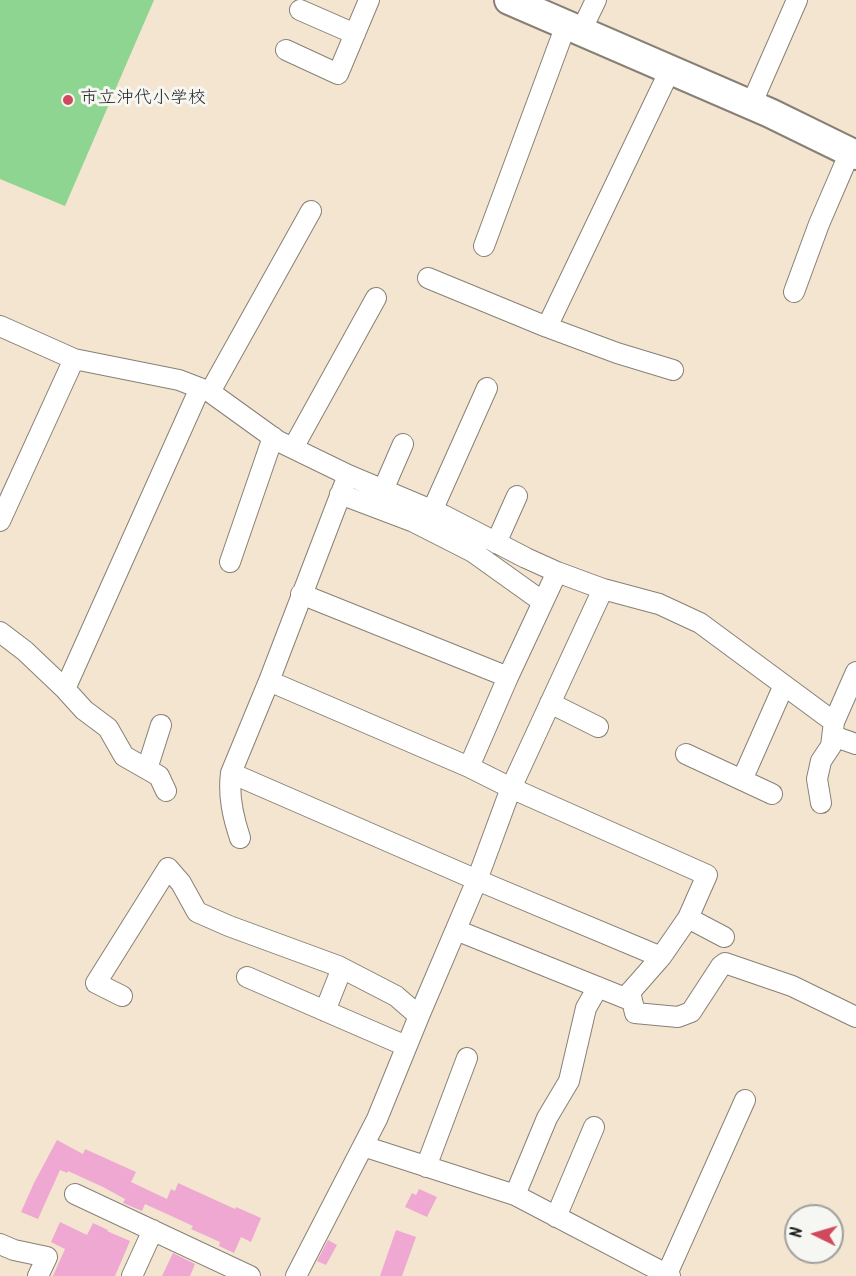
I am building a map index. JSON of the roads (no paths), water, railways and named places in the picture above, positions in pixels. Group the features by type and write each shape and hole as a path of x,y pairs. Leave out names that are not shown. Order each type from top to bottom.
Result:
{"street":[{"path":"286,50 338,74 369,0"},
{"path":"509,0 751,105 853,154 819,224 794,292"},
{"path":"484,246 574,28 596,0"},
{"path":"751,105 797,0"},
{"path":"300,9 355,34"},
{"path":"547,327 670,70"},
{"path":"65,689 205,390 310,211"},
{"path":"428,278 547,327 617,353 673,370"},
{"path":"293,448 376,298"},
{"path":"0,326 74,359 179,380 205,390 273,437 348,475 432,510 557,572 603,589 659,604 700,623 784,685 834,729 856,744"},
{"path":"0,521 74,359"},
{"path":"432,510 487,388"},
{"path":"230,562 273,437"},
{"path":"383,490 403,444"},
{"path":"240,838 229,787 231,773 348,475"},
{"path":"340,494 414,522 473,552 543,602"},
{"path":"496,543 517,496"},
{"path":"469,767 557,572"},
{"path":"296,1276 377,1119 477,880 511,788 603,589"},
{"path":"301,594 508,677"},
{"path":"0,632 25,651 84,710 108,728 124,756 159,776 166,791"},
{"path":"269,681 469,767 707,875 688,918 661,957 625,998 456,930"},
{"path":"821,803 817,779 821,761 831,746 834,729 854,682"},
{"path":"742,780 784,685"},
{"path":"550,704 598,727"},
{"path":"147,769 161,725"},
{"path":"686,754 772,794"},
{"path":"231,773 661,957"},
{"path":"122,996 96,983 168,868 181,883 198,912 342,968 396,996 419,1016"},
{"path":"688,918 724,937"},
{"path":"630,992 635,1013 678,1017 691,1012 725,963 792,986 856,1017"},
{"path":"325,1011 342,968"},
{"path":"247,977 406,1046"},
{"path":"514,1195 547,1118 569,1081 586,1008 598,987"},
{"path":"426,1167 466,1058"},
{"path":"363,1146 514,1195 668,1275 745,1100"},
{"path":"556,1217 594,1127"},
{"path":"75,1194 250,1276"},
{"path":"132,1276 153,1230"},
{"path":"0,1244 14,1250 47,1257 38,1276"}],"place":[{"name":"市立沖代小学校","path":"68,100"}]}
